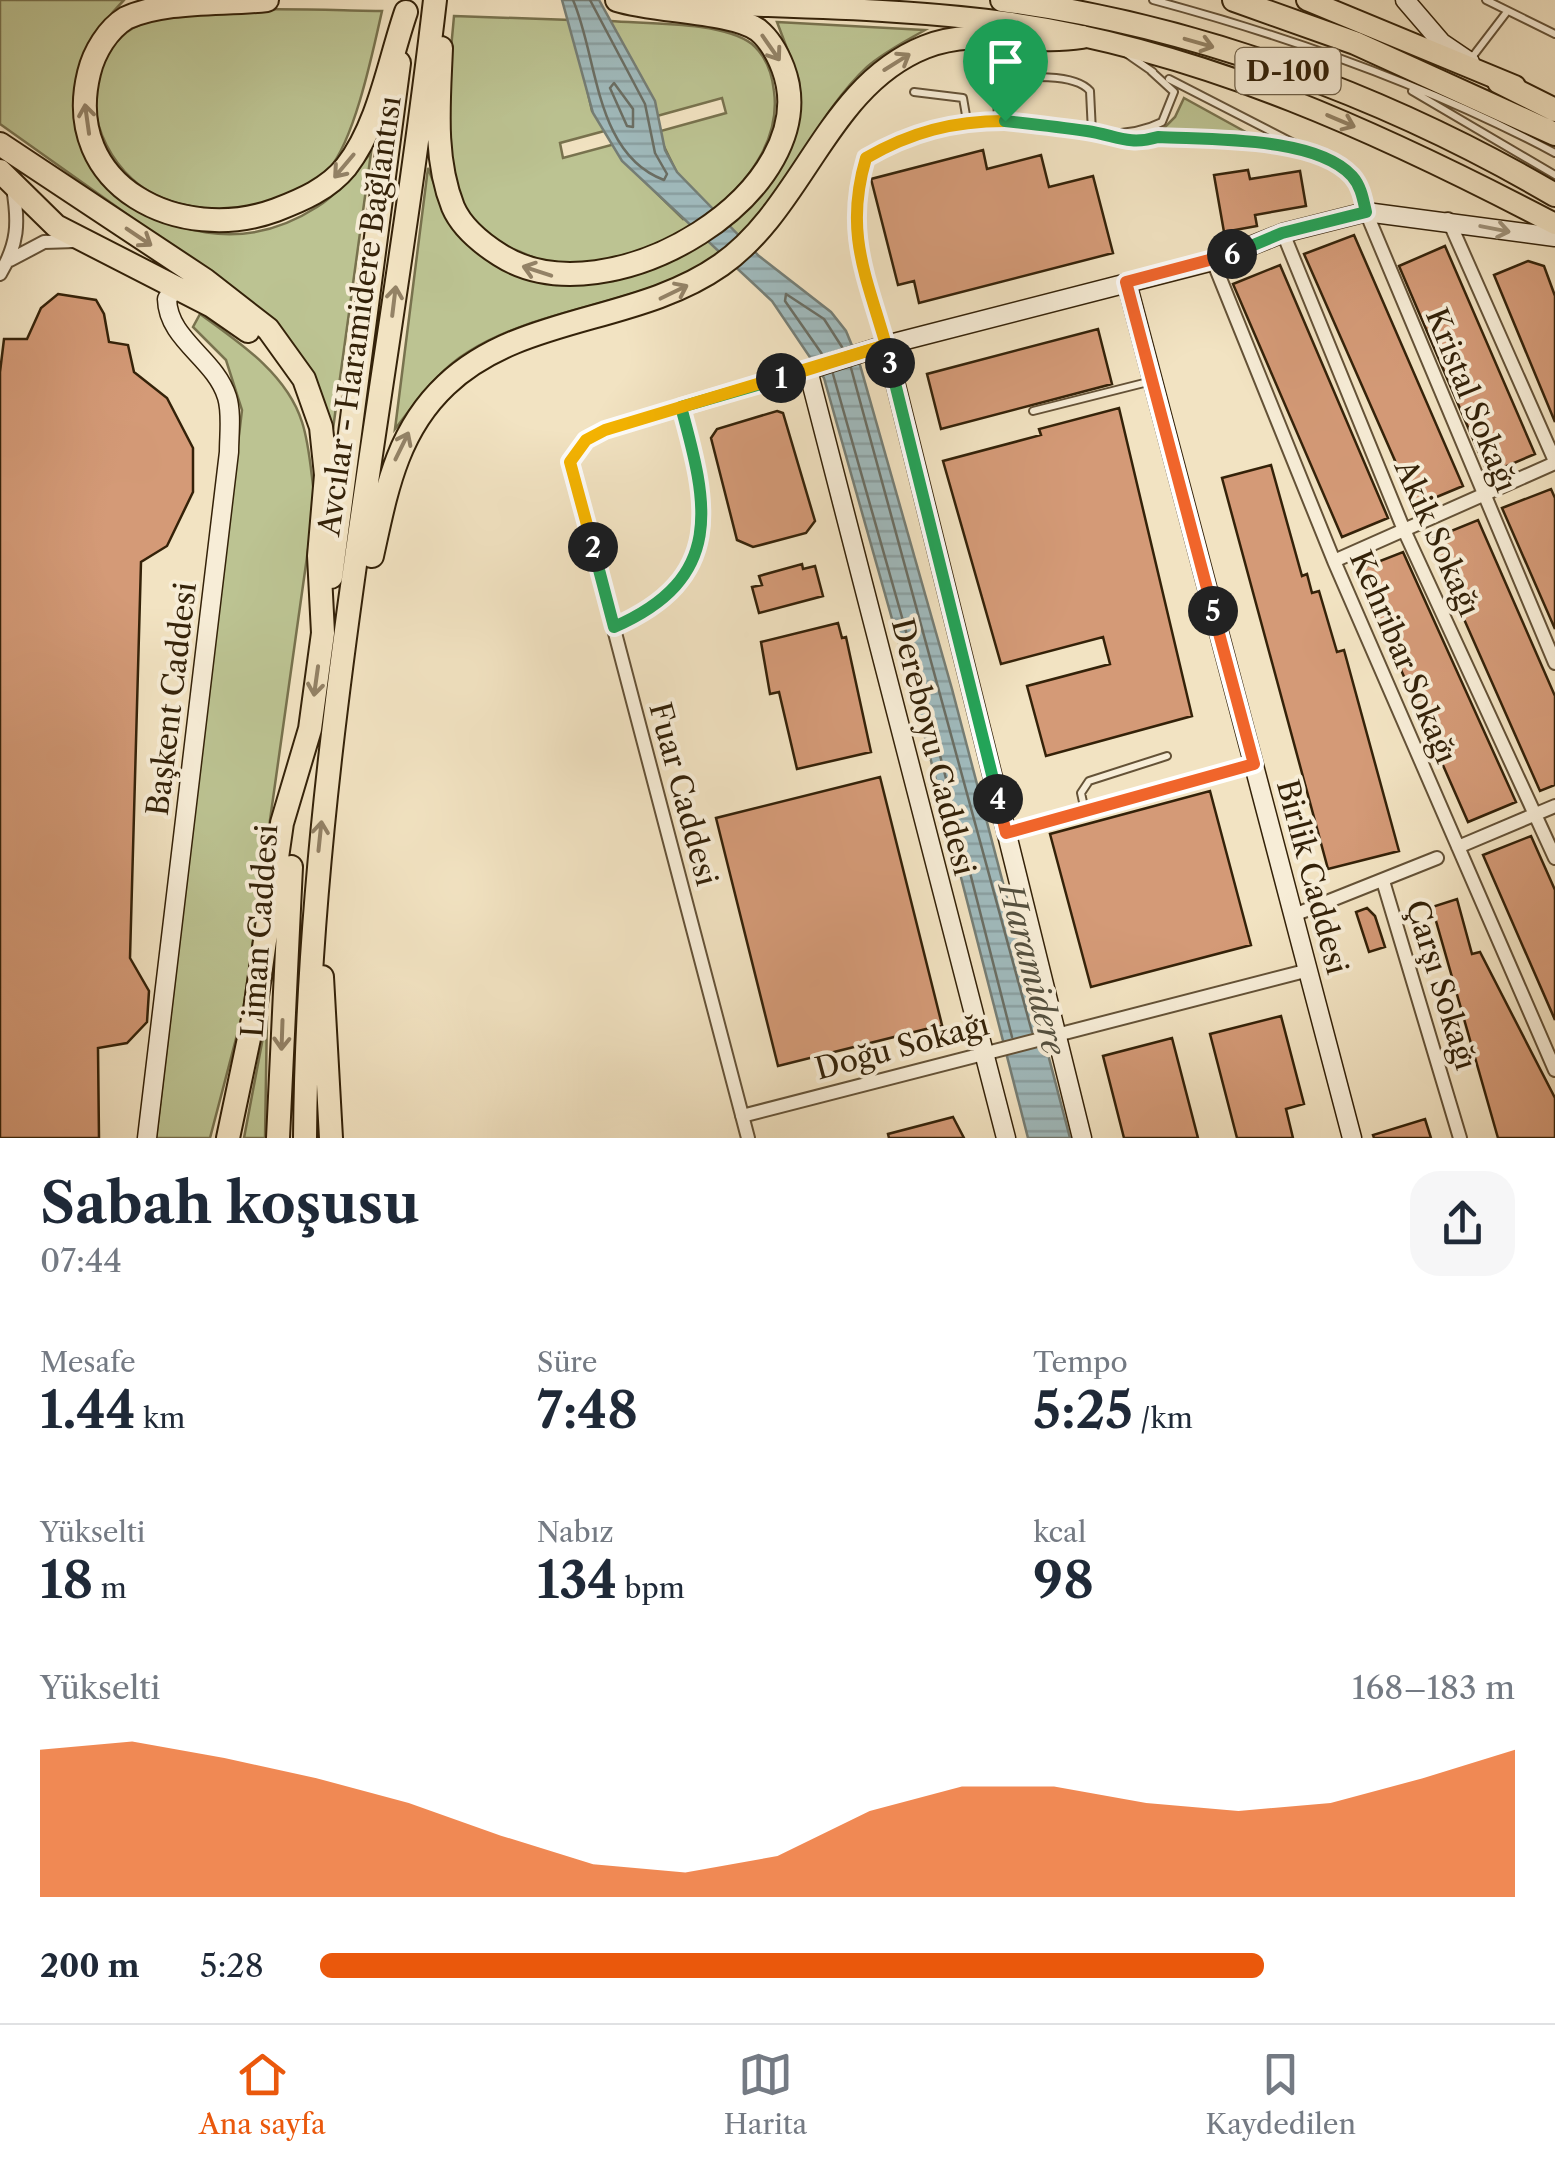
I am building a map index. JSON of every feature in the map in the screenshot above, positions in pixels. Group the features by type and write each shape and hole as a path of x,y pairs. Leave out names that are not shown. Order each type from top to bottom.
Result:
{"highway":[{"path":"267,0 180,2 144,8 123,19 105,38 86,82 87,127 100,160 135,198 195,220 235,220 262,215 325,187 357,151 407,6"},
{"path":"434,5 440,24 441,161 456,213 472,235 506,259 541,273 574,277 620,270 654,257 716,221 758,179 787,118 787,80 769,42 757,30 723,18 650,10 617,0"},
{"name":"D-100","path":"1002,0 1150,30 1319,82 1417,124 1555,196"},
{"name":"D-100","path":"1234,0 1355,43 1555,134"},
{"name":"Avcılar - Haramidere Bağlantısı","path":"334,636 434,5"},
{"name":"Avcılar - Haramidere Bağlantısı","path":"334,636 407,6"},
{"path":"225,1138 255,1010 282,823 334,636 363,598 382,504 400,449 446,385 495,351 636,308 722,265 782,203 853,99 878,74 922,47 948,39 1055,41 1082,36"},
{"path":"1499,82 1555,110"},
{"path":"0,144 245,310 288,354 314,398 325,455 319,574 334,636 312,933 322,975 331,1138"},
{"path":"4,180 56,226 175,287 248,331 314,398"},
{"name":"Liman Caddesi","path":"278,1138 291,862 310,730"},
{"name":"Liman Caddesi","path":"305,1138 312,933"}],"main road":[{"path":"626,0 964,17 1082,36 1232,79 1319,112 1420,154 1555,224"},
{"path":"1307,0 1499,82 1555,99"}],"street":[{"path":"1405,0 1442,42 1499,82"},
{"path":"4,180 18,232 4,268"},
{"path":"681,407 886,345 1213,261 1282,233 1366,212 1555,237"},
{"name":"Kristal Sokağı","path":"1366,212 1482,496 1555,662"},
{"path":"1334,561 1555,462 1448,220"},
{"name":"Akik Sokağı","path":"1282,233 1404,530 1555,858"},
{"path":"4,268 44,242 83,242"},
{"name":"Kehribar Sokağı","path":"1213,261 1334,561 1555,1070"},
{"name":"Birlik Caddesi","path":"1126,282 1352,1138"},
{"name":"Başkent Caddesi","path":"148,1138 228,452 228,400 216,373 170,323 167,299 175,287"},
{"name":"Dereboyu Caddesi","path":"886,345 1082,1138"},
{"name":"Dereboyu Caddesi","path":"808,370 1006,1138"},
{"name":"Fuar Caddesi","path":"681,407 605,430 586,440 570,462 748,1138"},
{"path":"1458,848 1555,806"},
{"path":"1383,881 1436,858"},
{"name":"Çarşı Sokağı","path":"1294,915 1383,881 1460,1138"},
{"name":"Doğu Sokağı","path":"742,1116 1056,1032 1309,970"}],"lane":[{"path":"1153,0 1298,43 1488,118 1555,152"},
{"path":"1486,0 1555,34"},
{"path":"1469,61 1506,13"},
{"path":"1119,46 1132,60 1151,71 1348,171 1357,181 1366,212"},
{"path":"886,345 861,270 855,231 858,188 866,158 891,143 967,121 1136,132 1162,122 1174,92 1151,71"},
{"path":"998,121 996,94 1002,81 1081,82 1090,91 1092,132"},
{"path":"1398,83 1555,176"},
{"path":"914,92 963,98 967,121"},
{"path":"1092,132 1137,143 1158,137 1298,147"},
{"path":"1033,411 1152,381"},
{"path":"614,627 666,595 684,574 700,538 702,487 681,407"},
{"path":"1085,811 1081,793 1089,780 1167,756"},
{"path":"1006,833 1254,764"}],"green space":[{"path":"0,0 124,0 91,48 81,98 91,145 118,186 158,216 207,233 261,231 317,207 371,153 333,429 304,363 259,308 0,124"},
{"path":"211,11 382,11 362,94 338,155 319,178 283,197 226,209 184,205 147,190 132,179 106,145 95,105 96,85 111,48 127,32 176,15"},
{"path":"454,16 571,20 592,111 608,130 560,143 563,158 626,141 637,174 683,219 700,201 677,173 657,132 726,113 722,98 657,116 610,21 704,27 752,44 765,59 772,78 772,127 758,160 735,190 704,217 669,238 595,264 561,266 545,262 482,231 459,197 447,130"},
{"path":"777,22 925,30 867,67 847,88 763,211 721,252 661,284 530,323 468,352 437,377 395,429 428,168 444,210 491,263 556,285 614,281 643,271 779,165 794,136 800,100 799,80"},
{"path":"1184,98 1253,136 1162,130 1175,117"},
{"path":"200,314 260,360 295,405 305,431 315,500 243,1012 210,1138 156,1138 242,410 226,360 193,327"},
{"path":"267,1016 265,1138 244,1138"}],"water":[{"path":"562,0 599,0 655,101 665,150 677,172 759,256 831,312 846,331 860,365 952,689 1070,1138 1028,1138 920,718 824,378 772,301 622,161 593,113"}],"building":[{"path":"983,150 987,169 1041,155 1049,187 1093,176 1113,253 919,303 914,281 898,285 871,179"},
{"path":"1248,170 1250,179 1300,171 1306,206 1255,215 1257,226 1224,232 1214,175"},
{"path":"1354,235 1463,486 1415,506 1304,254"},
{"path":"1445,246 1535,454 1488,474 1399,266"},
{"path":"1528,261 1544,266 1555,296 1555,422 1494,275"},
{"path":"1280,265 1388,518 1342,537 1233,284"},
{"path":"58,294 96,300 104,314 109,342 128,345 134,372 167,398 193,448 193,492 167,546 141,562 130,958 149,991 147,1022 127,1043 98,1048 99,1138 0,1138 0,372 4,339 27,339 41,308"},
{"path":"1098,329 1112,384 941,429 927,374"},
{"path":"1119,408 1192,716 1046,756 1027,686 1110,664 1103,637 1001,664 943,461 1041,435 1039,429"},
{"path":"777,411 783,413 815,521 806,533 753,547 737,540 711,438 717,429"},
{"path":"1271,465 1302,576 1307,574 1312,593 1319,591 1337,652 1344,650 1399,851 1328,869 1222,478"},
{"path":"1551,489 1555,498 1555,629 1502,508"},
{"path":"1478,520 1555,696 1555,785 1540,791 1429,540"},
{"path":"1403,552 1516,802 1468,822 1357,570"},
{"path":"802,564 803,569 815,566 823,596 759,613 752,587 762,585 759,576"},
{"path":"838,623 842,638 846,637 871,752 797,769 779,692 770,694 761,642"},
{"path":"880,777 942,1025 778,1066 716,818"},
{"path":"1210,791 1251,945 1091,987 1050,834"},
{"path":"1531,836 1555,890 1555,1020 1483,855"},
{"path":"1457,899 1472,954 1480,952 1555,1098 1555,1138 1498,1138 1432,907"},
{"path":"1367,908 1375,916 1385,947 1369,952 1356,912"},
{"path":"1281,1016 1304,1104 1286,1109 1293,1138 1237,1138 1210,1034"},
{"path":"1172,1038 1198,1138 1124,1138 1103,1056"},
{"path":"953,1117 964,1138 889,1138 888,1134"},
{"path":"1425,1119 1431,1138 1374,1138 1373,1135"}],"route":[{"path":"1005,121 955,121 891,143 866,158 858,188 855,231 861,270 886,345 681,407 700,474 704,513 700,538 684,574 666,595 614,627 570,462 586,440 605,430 681,407 808,370 886,345 1006,833 1254,764 1126,282 1213,261 1282,233 1366,212 1357,181 1348,171 1298,147 1158,137 1137,143 1119,142 1092,132 1005,121"}],"water label":[{"name":"Haramidere","path":"1032,969"}]}
